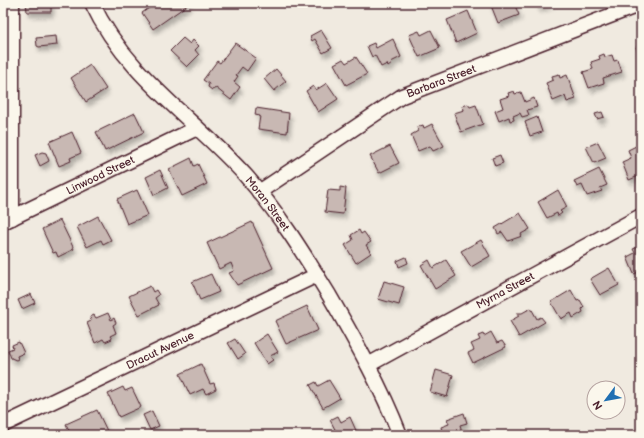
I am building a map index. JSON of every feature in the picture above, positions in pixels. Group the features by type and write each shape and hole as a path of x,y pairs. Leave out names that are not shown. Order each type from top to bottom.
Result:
{"street":[{"path":"8,220 12,3"},
{"name":"Moran Street","path":"92,3 104,25 128,61 149,84 232,162 259,192 317,275 368,365 400,435"},
{"name":"Barbara Street","path":"259,192 402,96 641,4"},
{"name":"Linwood Street","path":"8,220 197,128"},
{"name":"Myrna Street","path":"368,365 641,216"},
{"name":"Dracut Avenue","path":"3,425 317,275"}],"building":[{"path":"26,3 51,3 51,12 27,12"},
{"path":"156,3 189,4 153,29 142,13"},
{"path":"490,3 514,3 519,15 498,23"},
{"path":"537,3 551,3 538,8"},
{"path":"468,11 477,33 456,43 447,20"},
{"path":"321,30 332,48 323,53 315,39 312,41 310,36"},
{"path":"431,30 440,48 419,57 409,35 419,31 421,35"},
{"path":"56,36 57,45 37,46 36,38"},
{"path":"183,38 190,44 193,40 199,46 195,50 199,55 187,67 170,51"},
{"path":"393,39 401,57 391,62 392,64 388,67 387,64 381,67 375,55 372,57 367,46 374,43 376,48"},
{"path":"235,43 256,58 247,71 242,67 236,75 238,76 234,82 240,87 231,100 216,88 212,90 208,87 209,84 203,80 217,61 220,63"},
{"path":"641,45 641,61 636,47"},
{"path":"604,54 605,57 612,55 614,61 618,60 622,72 603,78 604,83 589,88 583,72 593,69 591,62 600,59 599,56"},
{"path":"356,57 367,74 346,85 334,64 343,59 346,63"},
{"path":"90,65 106,89 86,102 71,78"},
{"path":"276,69 286,81 274,91 264,79"},
{"path":"559,74 560,78 567,75 576,99 567,102 565,96 553,101 546,83 553,80 552,76"},
{"path":"327,83 338,99 318,112 306,91 313,86 316,90"},
{"path":"514,91 515,94 521,92 525,102 534,98 537,107 527,110 529,115 522,117 520,113 513,116 514,120 510,121 509,117 499,121 495,111 503,108 500,99 509,96 508,93"},
{"path":"468,104 470,107 476,105 483,124 461,132 454,113 464,110 463,106"},
{"path":"256,108 289,113 287,133 258,129 260,116 255,115"},
{"path":"602,112 604,117 597,119 595,114"},
{"path":"135,113 144,132 105,151 96,132"},
{"path":"537,117 542,132 530,136 525,122"},
{"path":"432,124 444,146 433,151 430,146 418,151 411,135 418,131 417,127 423,125 424,128"},
{"path":"72,132 81,153 70,158 71,161 59,166 49,142"},
{"path":"598,142 606,158 594,163 586,147"},
{"path":"390,146 399,163 379,173 370,156"},
{"path":"636,146 641,154 641,175 629,180 622,162 631,158 628,150"},
{"path":"42,152 46,153 49,161 40,166 35,155"},
{"path":"500,155 503,163 495,166 492,158"},
{"path":"191,158 194,166 198,164 207,184 182,196 169,169"},
{"path":"599,169 607,185 600,188 602,191 587,196 582,185 577,187 574,181"},
{"path":"160,170 168,188 154,195 146,177"},
{"path":"340,187 346,188 343,214 325,212 328,190 340,191"},
{"path":"137,190 148,215 127,224 117,199"},
{"path":"558,190 567,207 560,211 562,213 558,216 557,213 547,218 538,202"},
{"path":"520,213 530,229 521,234 522,236 508,241 502,232 498,234 495,228"},
{"path":"98,216 111,240 103,244 101,240 87,247 77,227"},
{"path":"60,220 74,249 58,257 56,252 53,253 42,229"},
{"path":"252,222 273,268 237,285 229,273 234,271 231,263 219,269 207,243"},
{"path":"359,230 361,234 364,232 371,242 366,245 371,253 356,263 345,245 353,240 351,235"},
{"path":"481,240 490,256 471,267 461,251"},
{"path":"638,247 639,250 641,250 641,271 634,274 627,257 635,253 633,249"},
{"path":"406,257 408,263 399,267 397,261"},
{"path":"429,260 433,268 446,260 456,276 435,289 421,265"},
{"path":"609,268 619,285 600,295 590,279"},
{"path":"211,274 219,292 200,300 192,282"},
{"path":"384,281 404,287 399,305 378,299"},
{"path":"150,286 153,292 156,290 159,295 155,298 159,305 139,315 129,296"},
{"path":"571,290 577,301 580,300 584,307 582,309 583,312 573,318 571,313 561,319 551,302"},
{"path":"31,294 35,303 22,309 18,300"},
{"path":"307,306 318,330 286,344 275,321"},
{"path":"531,308 537,319 541,317 545,322 519,337 510,321 519,316 517,313 522,313"},
{"path":"108,313 111,320 114,318 116,323 113,325 116,333 110,336 112,339 105,342 103,339 95,343 87,323 91,321 90,317 94,315 96,318"},
{"path":"491,332 497,343 502,341 506,347 473,363 468,353 474,350 471,344 480,340 478,336 483,334 484,336"},
{"path":"267,334 278,352 270,356 273,360 267,364 254,343"},
{"path":"235,339 245,354 238,359 228,343"},
{"path":"19,342 24,353 17,356 18,359 16,360 11,358 8,350 13,348 12,345"},
{"path":"201,364 210,384 214,383 216,389 206,394 203,389 190,395 180,374"},
{"path":"436,370 453,375 447,397 430,392"},
{"path":"329,380 340,398 323,408 310,385 316,382 318,386"},
{"path":"123,387 125,391 132,388 141,407 119,417 108,394"},
{"path":"97,410 109,435 71,435 66,424"},
{"path":"152,411 159,426 150,430 143,415"},
{"path":"464,413 467,423 460,425 463,435 443,435 441,427 449,424 447,419"},
{"path":"338,416 341,422 350,417 358,435 338,435 330,420"}]}
